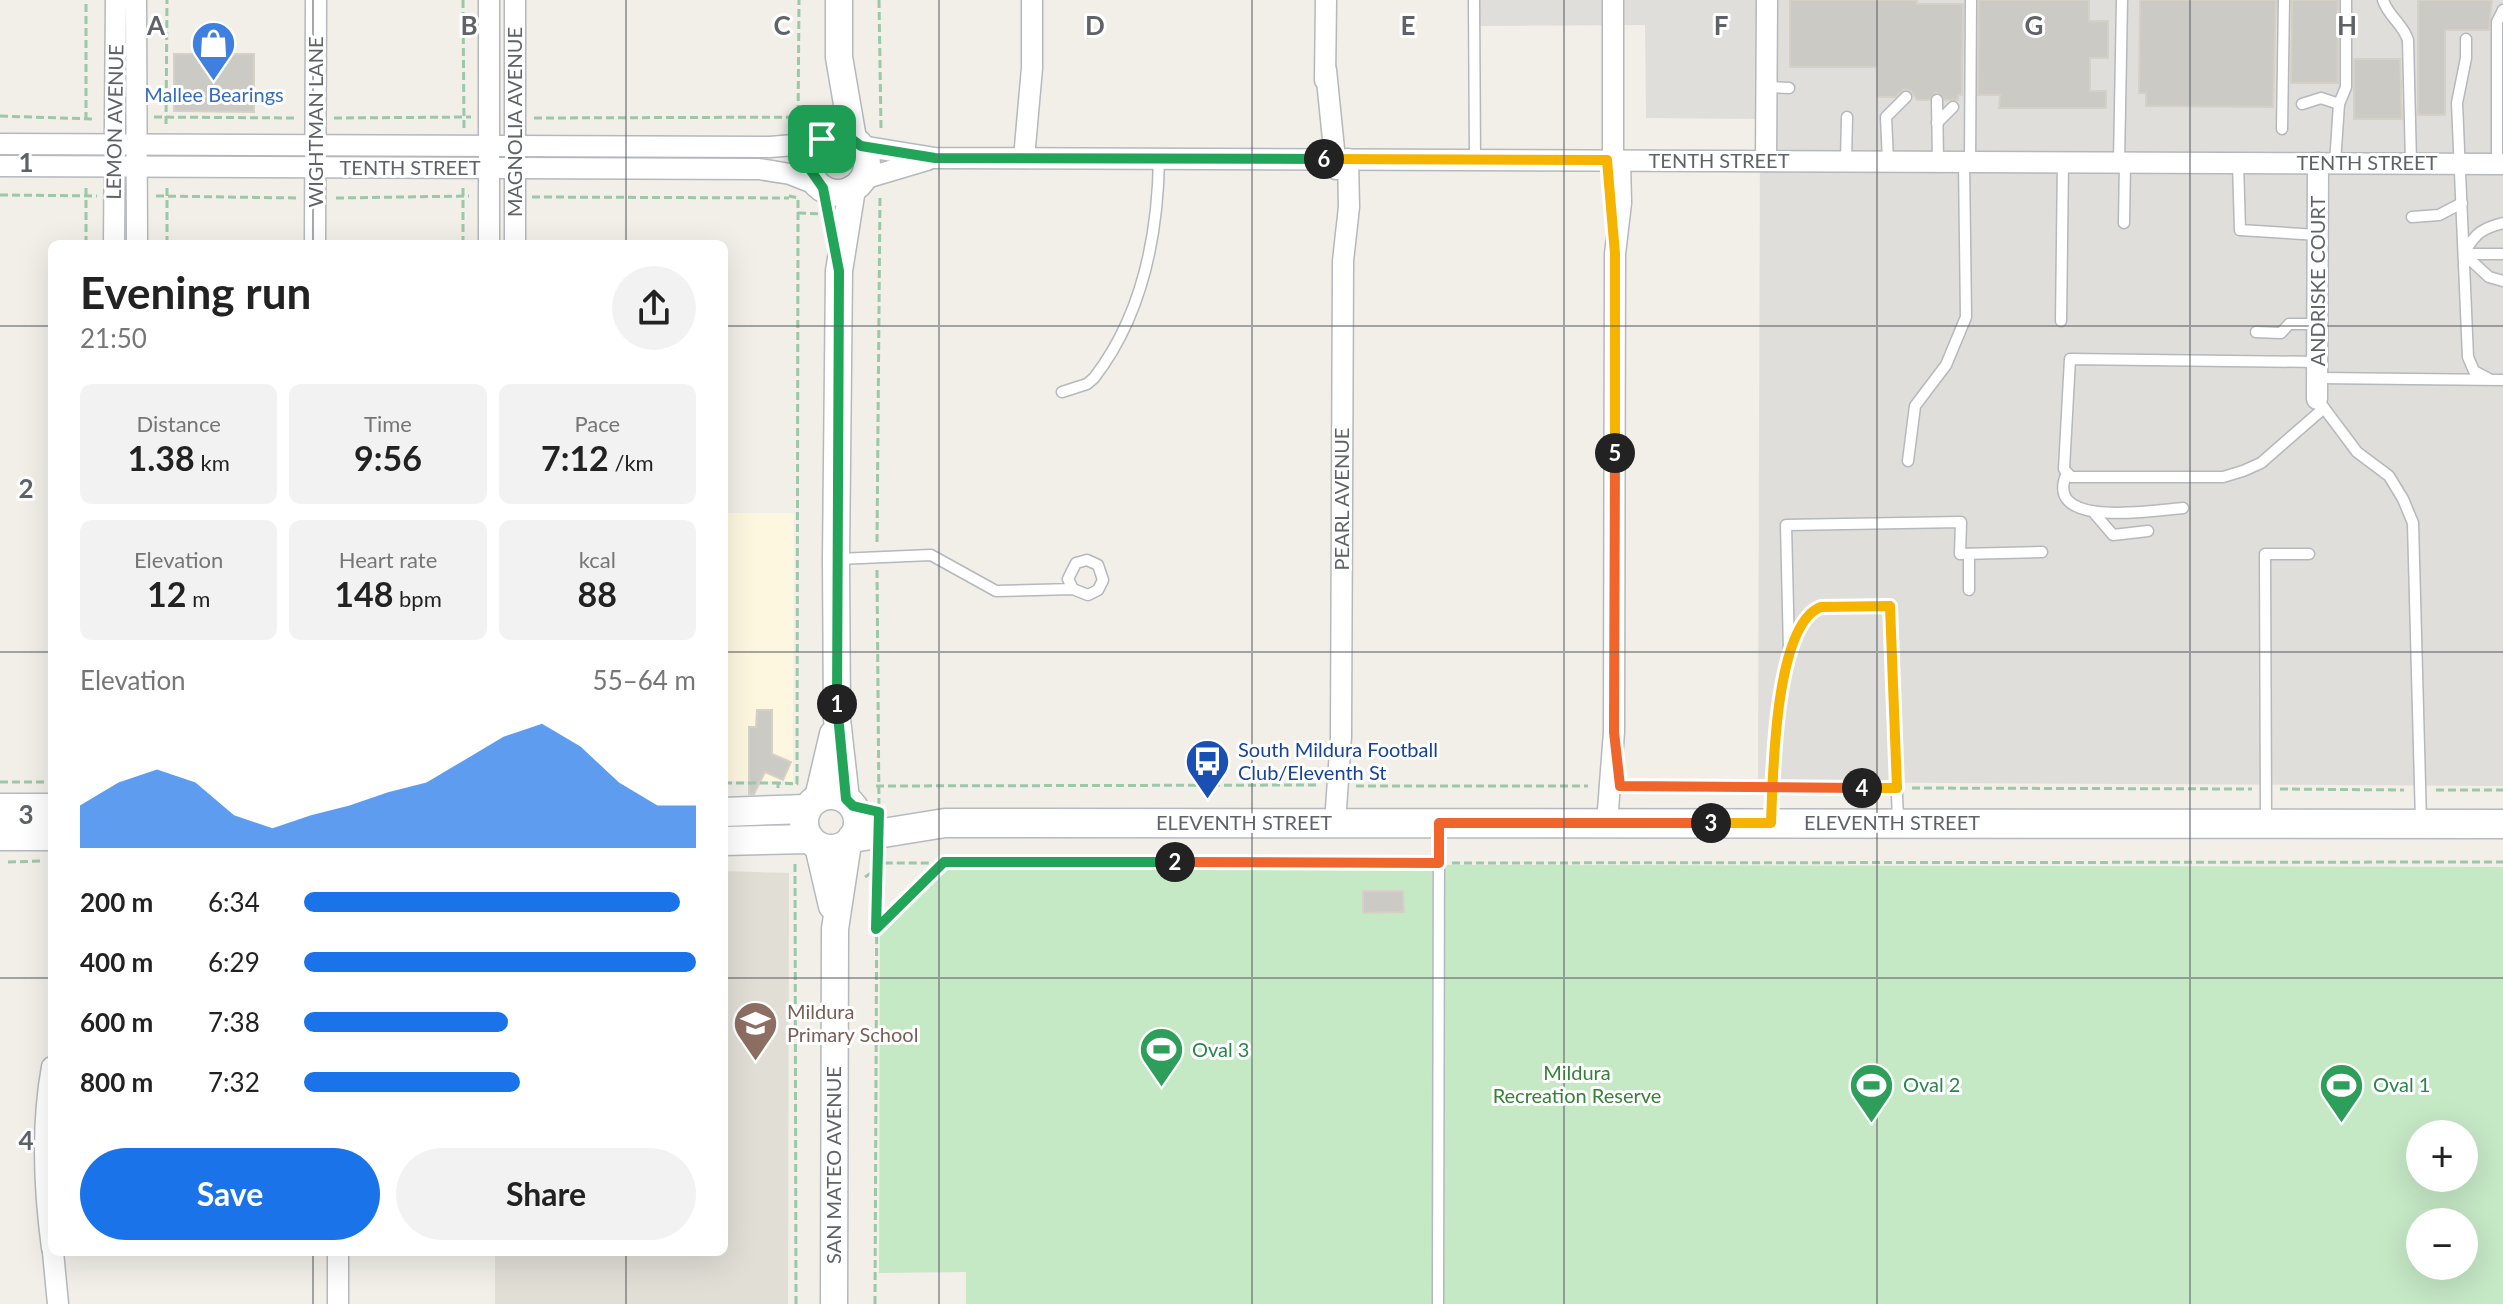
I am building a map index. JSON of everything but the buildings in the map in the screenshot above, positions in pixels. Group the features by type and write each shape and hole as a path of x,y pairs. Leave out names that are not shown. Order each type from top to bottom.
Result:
{"main road":[{"path":"728,811 832,794 862,817 834,849 814,843 728,841"},
{"path":"795,800 803,825 814,843"},
{"path":"0,808 48,808"},
{"name":"ELEVENTH STREET","path":"862,817 945,823 2503,824"},
{"path":"0,836 48,836"}],"street":[{"name":"LEMON AVENUE","path":"116,0 128,144 138,167 137,240"},
{"name":"LEMON AVENUE","path":"127,118 136,0"},
{"name":"WIGHTMAN LANE","path":"315,240 316,0"},
{"name":"MAGNOLIA AVENUE","path":"489,0 489,240"},
{"name":"MAGNOLIA AVENUE","path":"515,0 515,240"},
{"path":"839,0 839,57 866,145 867,162 866,180 842,192 820,186 809,168 812,143 839,57"},
{"path":"1032,0 1032,158"},
{"name":"PEARL AVENUE","path":"1326,0 1326,70 1343,261 1342,823"},
{"path":"1613,0 1613,160 1621,203 1615,254 1613,823"},
{"path":"1766,161 1767,0"},
{"path":"489,56 515,57"},
{"path":"812,143 838,135 866,145"},
{"name":"TENTH STREET","path":"0,166 489,168 515,157 812,143"},
{"name":"TENTH STREET","path":"0,144 489,147 515,157 759,169 790,174 820,186"},
{"name":"LEMON AVENUE","path":"114,240 116,167 128,144"},
{"name":"TENTH STREET","path":"866,145 935,158 2500,164"},
{"name":"TENTH STREET","path":"866,180 935,158"},
{"name":"ANDRISKE COURT","path":"2321,404 2318,235 2327,163"},
{"name":"SAN MATEO AVENUE","path":"839,271 866,180"},
{"name":"SAN MATEO AVENUE","path":"820,186 839,271 837,719 862,817 835,929 834,1304"},
{"name":"SAN MATEO AVENUE","path":"795,800 837,719"},
{"name":"SAN MATEO AVENUE","path":"814,843 835,929"},
{"path":"48,1092 45,1193 48,1217"},
{"path":"53,1256 58,1299"},
{"path":"58,1299 63,1256"},
{"path":"338,1256 338,1304"}],"lane":[{"path":"1474,0 1475,160"},
{"path":"1908,461 1915,406 1946,365 1966,317 1971,0"},
{"path":"2122,0 2124,223"},
{"path":"2282,129 2284,0"},
{"path":"2327,163 2339,104 2346,87 2346,0"},
{"path":"2383,0 2386,11 2406,32 2408,40 2411,163"},
{"path":"2500,164 2497,22 2503,10"},
{"path":"2466,39 2466,58 2457,103 2468,357 2474,371 2489,379"},
{"path":"1767,87 1789,88"},
{"path":"1888,161 1886,117 1906,97"},
{"path":"2302,104 2321,98 2339,104"},
{"path":"1937,100 1938,161"},
{"path":"1937,123 1953,107"},
{"path":"1846,161 1847,117"},
{"path":"1062,392 1087,384 1094,378 1108,358 1132,304 1154,238 1159,158"},
{"path":"2061,321 2063,162"},
{"path":"2238,163 2240,230 2318,235"},
{"path":"2412,217 2439,215 2462,203"},
{"path":"2464,254 2473,236 2485,227 2503,223"},
{"path":"2464,254 2503,254"},
{"path":"2464,254 2489,277 2503,281"},
{"path":"2256,332 2281,333 2289,324 2318,324"},
{"path":"2421,824 2413,523 2389,476 2357,452 2321,404 2261,463 2223,477 2071,477 2064,469 2070,359 2503,380"},
{"path":"2067,473 2065,488 2073,504 2095,514 2113,535 2148,531"},
{"path":"2095,514 2183,508"},
{"path":"1789,658 1786,525 1961,522 1960,554 2042,552"},
{"path":"1969,554 1969,590"},
{"path":"2266,824 2265,554 2309,554"},
{"path":"836,559 931,555 1005,593 1073,589"},
{"path":"1771,823 1778,702 1789,658 1811,610 1821,607 1890,606 1898,823"},
{"path":"1438,1304 1439,823"}],"path":[{"path":"86,0 86,144"},
{"path":"0,116 86,119 166,116 167,0"},
{"path":"463,0 463,116 489,118"},
{"path":"799,0 799,117 812,143"},
{"path":"866,145 878,118 879,0"},
{"path":"515,118 799,117"},
{"path":"86,240 87,167"},
{"path":"789,198 790,174"},
{"path":"866,180 878,217 877,557 862,817 876,869 875,1304"},
{"path":"0,195 114,195"},
{"path":"137,196 490,196"},
{"path":"515,196 798,198 795,800 728,784"},
{"path":"0,782 48,782"},
{"path":"862,817 1341,786 2503,790"},
{"path":"0,861 48,861"},
{"path":"876,869 886,863 944,862 2503,862"},
{"path":"876,929 944,862"},
{"path":"795,864 796,1304"}],"shaded area":[{"path":"1470,0 2503,0 2503,786 1758,782 1760,119 1646,118 1645,25 1470,26"},
{"path":"728,513 794,513 793,781 728,781"},
{"name":"Mildura Primary School","path":"728,871 789,873 788,1304 495,1304 495,1256 728,1256"}],"green space":[{"name":"Mildura Recreation Reserve","path":"946,864 2503,867 2503,1304 966,1304 966,1272 879,1273 880,930"}],"place":[{"name":"Mallee Bearings","path":"214,82"},
{"name":"South Mildura Football Club/Eleventh St","path":"1207,801"},
{"name":"Mildura Primary School","path":"756,1062"},
{"name":"Oval 3","path":"1161,1089"},
{"name":"Oval 2","path":"1872,1124"},
{"name":"Oval 1","path":"2342,1124"}],"route":[{"path":"822,139 812,151 809,168 812,177 823,188 839,271 837,719 846,799 853,806 879,812 876,929 944,862 1439,863 1439,823 1771,823 1773,788 1778,702 1783,676 1803,621 1811,610 1821,607 1890,606 1897,788 1835,788 1773,788 1743,788 1620,786 1614,732 1615,254 1607,160 935,158 861,146 846,135 822,139"}]}
